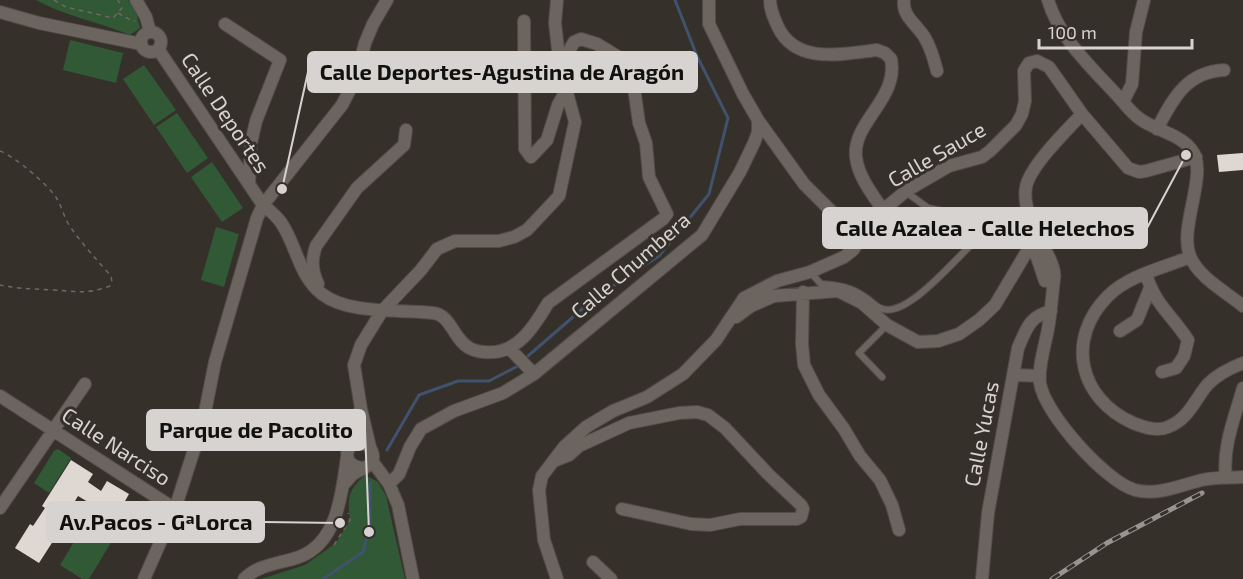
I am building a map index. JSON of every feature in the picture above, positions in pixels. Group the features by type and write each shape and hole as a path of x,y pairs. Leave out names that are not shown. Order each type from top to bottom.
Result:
{"street":[{"path":"136,0 146,17 150,32"},
{"path":"175,509 203,422 215,362 262,205 342,105 356,78 365,43 373,24 387,0"},
{"path":"343,485 352,475 367,465 373,454 361,409 354,365 361,345 382,311 421,270 437,249 455,241 500,241 514,237 527,230 559,196 575,122 560,67 555,23 557,0"},
{"path":"709,0 709,24 742,94 758,120 804,184 832,213 861,236"},
{"path":"770,0 773,17 780,31 788,42 801,50 820,55 877,50 885,53 891,59 892,78 885,95 856,144 859,170 883,210"},
{"path":"904,0 907,17 923,35 931,50 937,71"},
{"path":"1048,0 1062,33 1138,118 1191,148 1196,157 1197,172 1187,237 1190,257 1201,273 1243,306"},
{"path":"1124,102 1132,84 1136,32 1144,0"},
{"path":"0,12 39,23 141,44 148,52 158,49 161,40 155,32 150,32 141,39 141,44"},
{"path":"524,21 525,149 531,157 547,140 558,105 566,91"},
{"path":"225,24 280,60 256,121 251,143 249,184"},
{"name":"Calle Chumbera","path":"510,349 519,343 536,323 548,303 666,217 666,210 649,177 646,143 639,123 632,74 620,58 597,44 581,39 574,42 560,67"},
{"name":"Calle Deportes","path":"158,49 262,205 282,223 303,271 324,296"},
{"name":"Calle Sauce","path":"557,579 544,540 539,490 542,476 564,447 586,427 613,411 646,398 683,374 716,340 744,298 777,281 810,272 844,257 853,250 861,236 883,210 906,191 949,166 982,157 1007,136 1022,114 1025,101 1024,71 1029,63 1037,61 1049,67 1082,114 1128,168 1139,172 1196,157"},
{"path":"1157,129 1180,91 1197,77 1210,71 1224,70"},
{"path":"1082,114 1030,175 1025,189 1031,219 1055,275 1040,376 1040,386 1044,396 1066,430 1084,452 1121,483 1135,490 1175,488 1200,480 1243,477"},
{"name":"Calle Chumbera","path":"389,484 399,474 410,447 421,429 454,411 503,393 534,374 702,235 719,209 749,153 758,132 758,120"},
{"path":"406,130 404,145 357,188 316,246 312,257 312,267 324,296 338,303 382,311 436,313 445,318 459,339 471,351 493,353 510,349 534,374"},
{"path":"728,323 751,306 774,296 838,291 862,303 887,325 918,342 938,341 959,334 995,305 1026,253 1036,254 1041,276 1045,281 1053,279"},
{"path":"1190,257 1128,282 1108,296 1093,315 1083,335 1082,358 1088,382 1123,418 1147,428 1167,428 1187,414 1208,385 1226,369 1243,363"},
{"path":"1146,274 1159,305 1188,340 1184,356 1176,368 1162,372"},
{"path":"1120,331 1137,320 1150,288"},
{"path":"803,292 804,365 819,395 860,456 880,480 892,505 899,530"},
{"name":"Calle Yucas","path":"982,579 988,513 1018,348 1028,325 1040,314 1050,311"},
{"path":"1013,375 1040,376"},
{"path":"0,508 85,384"},
{"path":"1226,478 1224,463 1227,446 1243,388"},
{"name":"Calle Narciso","path":"0,396 175,509 144,579"},
{"path":"244,579 259,567 302,556 318,545 329,532 336,515 347,454 361,409"},
{"path":"553,461 562,459 579,446 630,423 680,412 697,412 708,415 724,428 803,509 801,518 797,519 740,519 710,525 691,524 622,509"},
{"path":"347,454 354,444 363,442 370,447"},
{"path":"347,454 350,464 356,468 367,465"},
{"path":"367,465 389,484 398,505 413,579"},
{"path":"593,562 610,579"}],"lane":[{"path":"810,272 822,284 841,285 857,291 880,308 890,310 911,301 924,292 974,242 973,235 942,211 928,208 906,191"},
{"path":"882,377 860,353 887,325"}],"path":[{"path":"54,0 66,7 113,18 122,8 118,0"},
{"path":"117,13 132,21 146,17"},
{"path":"0,151 6,153 33,175 56,197 68,222 86,248 111,276 112,282 110,286 79,293 17,289 0,285"}],"green space":[{"path":"36,0 128,0 136,12 140,28 130,35"},
{"path":"70,40 123,53 116,83 63,70"},
{"path":"144,65 176,110 154,125 123,79"},
{"path":"177,113 208,158 187,173 156,127"},
{"path":"212,162 243,208 222,222 191,177"},
{"path":"216,227 239,234 224,287 201,280"},
{"path":"58,449 71,458 49,493 34,483 54,451"},
{"path":"365,475 378,482 386,496 405,579 261,579 305,565 336,543 350,520 349,500 352,490"},
{"path":"93,510 121,526 89,579 82,579 60,565"}],"building":[{"path":"1243,153 1243,170 1219,172 1217,155"},
{"path":"71,460 93,474 88,482 101,491 107,481 129,494 124,503 128,505 118,520 78,496 69,511 78,517 64,540 57,535 39,563 15,548 30,524 33,526 45,508 42,506"}],"waterway":[{"path":"528,356 596,297 659,256 709,194 728,118 697,56 675,0"},
{"path":"387,450 419,395 458,381 489,381 516,367"},
{"path":"323,579 363,552 370,526 370,483"}],"railway":[{"path":"1052,579 1107,543 1202,493"}],"place":[{"name":"Calle Azalea - Calle Helechos","path":"1186,155"},
{"name":"Calle Deportes-Agustina de Aragón","path":"282,189"},
{"name":"Av.Pacos - GªLorca","path":"340,523"},
{"name":"Parque de Pacolito","path":"369,532"}]}
